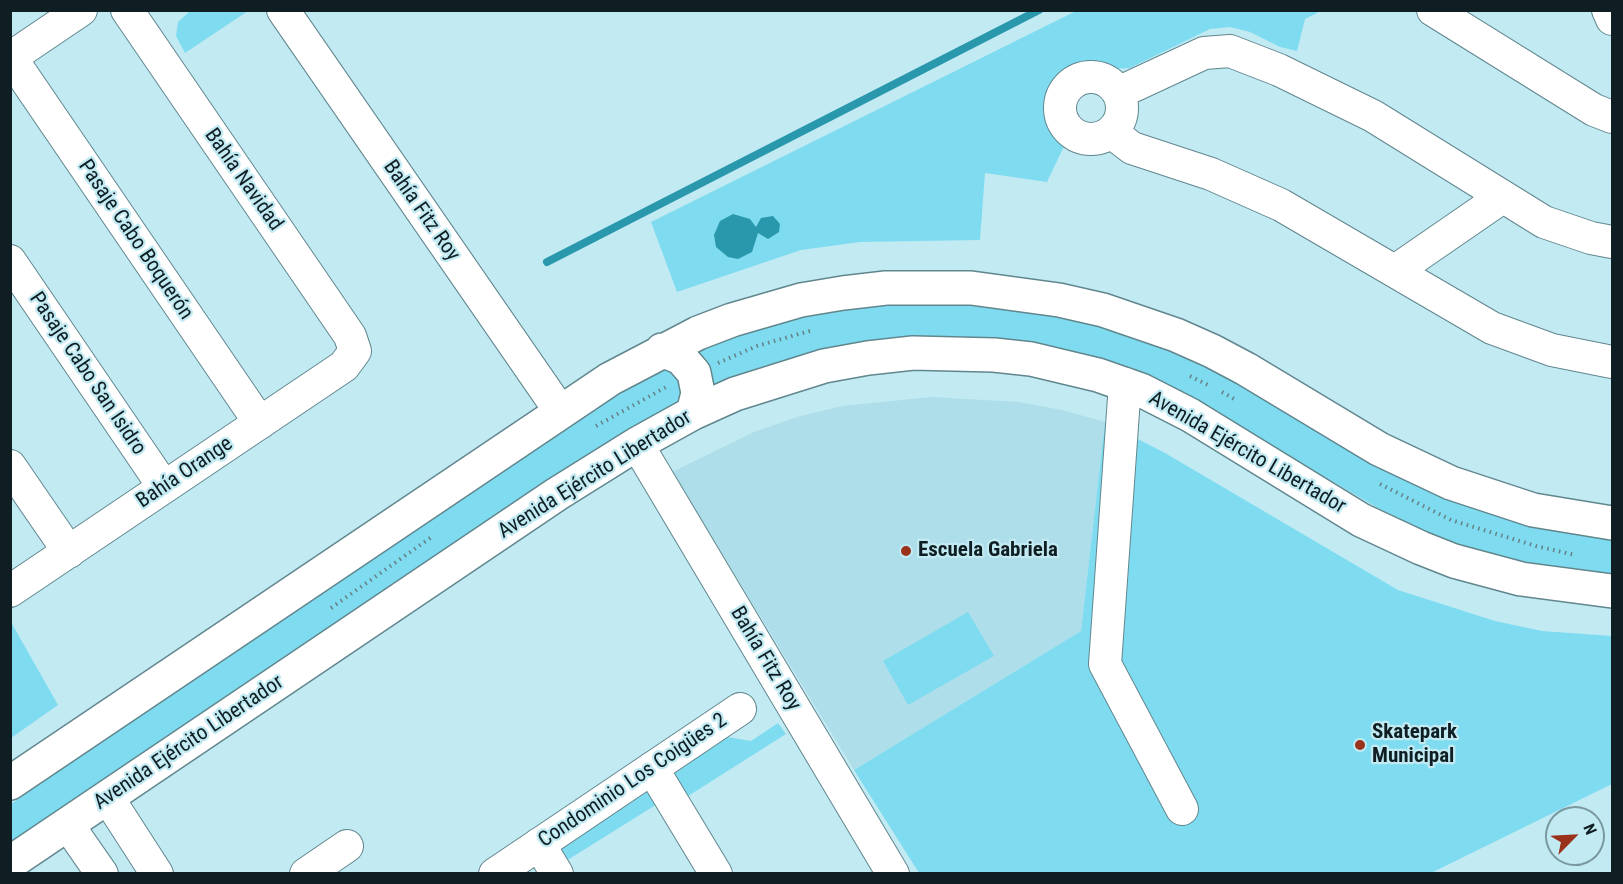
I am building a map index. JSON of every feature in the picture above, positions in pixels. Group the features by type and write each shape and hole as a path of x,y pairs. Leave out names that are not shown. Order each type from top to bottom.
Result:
{"main road":[{"path":"10,783 560,411 662,350 698,333 758,311 843,293 896,288 971,288 1059,300 1140,321 1212,351 1379,449 1451,483 1533,510 1612,523"},
{"path":"662,350 681,358 694,373 698,393 693,413"},
{"name":"Avenida Ejército Libertador","path":"10,863 557,494 637,444 693,413 735,394 813,369 868,358 913,353 958,352 1030,359 1125,384 1190,415 1361,520 1421,549 1521,579 1612,591"}],"street":[{"path":"11,58 81,10"},
{"name":"Bahía Fitz Roy","path":"283,10 560,411"},
{"path":"1433,10 1594,110 1612,117"},
{"path":"1608,10 1612,19"},
{"name":"Bahía Navidad","path":"139,15 350,336 355,351"},
{"path":"1118,93 1204,53 1230,51 1289,75 1373,116 1461,170 1501,198 1544,222 1591,238 1612,242"},
{"name":"Pasaje Cabo Boquerón","path":"11,58 260,423"},
{"path":"1089,77 1100,78 1111,84 1118,93 1122,114 1111,132 1101,138 1089,139 1068,130 1062,120 1062,97 1068,87 1077,80 1089,77"},
{"path":"1111,132 1131,148 1210,174 1281,205 1463,312 1502,332 1552,350 1612,362"},
{"path":"1395,271 1501,198"},
{"name":"Pasaje Cabo San Isidro","path":"10,261 164,487"},
{"name":"Bahía Orange","path":"10,591 344,366 355,351"},
{"path":"1125,384 1105,664 1182,809"},
{"name":"Bahía Fitz Roy","path":"637,444 893,873"},
{"path":"10,466 69,552"},
{"name":"Condominio Los Coigües 2","path":"495,873 740,709"},
{"path":"652,768 716,873"},
{"path":"108,798 157,873"},
{"path":"68,825 102,873"},
{"path":"539,844 557,873"},
{"path":"306,873 347,846"}],"path":[{"path":"590,431 694,373 757,346 820,328"},
{"path":"1182,371 1243,403"},
{"path":"1375,481 1451,520 1536,546 1583,556"},
{"path":"325,613 437,533"}],"shaded area":[{"path":"190,11 248,11 185,53 176,36 178,22"},
{"path":"1076,11 1321,11 1305,19 1297,51 1280,47 1250,32 1230,27 1210,29 1130,68 1112,69 1096,63 1076,69 1063,83 1055,102 1058,124 1066,142 1047,182 985,173 980,240 860,242 801,250 677,292 651,222"},
{"path":"733,214 750,219 756,227 761,218 773,216 780,224 779,232 768,239 758,233 752,252 738,259 728,257 716,247 714,235 720,221"},
{"path":"910,296 1101,317 1612,537 1612,579 1564,572 1457,547 1378,508 1201,405 1006,340 952,336 890,338 823,349 761,367 709,390 710,375 706,359 691,346 737,328"},
{"path":"672,359 689,399 11,845 11,804 547,433"},
{"name":"Escuela Gabriela","path":"931,397 1019,402 1062,410 1105,422 1081,631 854,770 672,472 754,432 797,417 842,406"},
{"path":"1105,422 1165,453 1398,590 1495,621 1542,631 1612,636 1612,784 1567,806 1545,806 1545,817 1431,873 919,873 854,770 1081,631"},
{"path":"968,612 994,656 908,705 883,661"},
{"path":"11,622 58,705 10,738"},
{"path":"778,723 786,734 685,798 675,781 675,767 721,736 751,741"},
{"path":"644,788 662,801 566,861 559,848"}],"waterway":[{"path":"547,262 1039,10"}],"place":[{"name":"Escuela Gabriela","path":"906,551"},
{"name":"Skatepark Municipal","path":"1360,745"}]}
